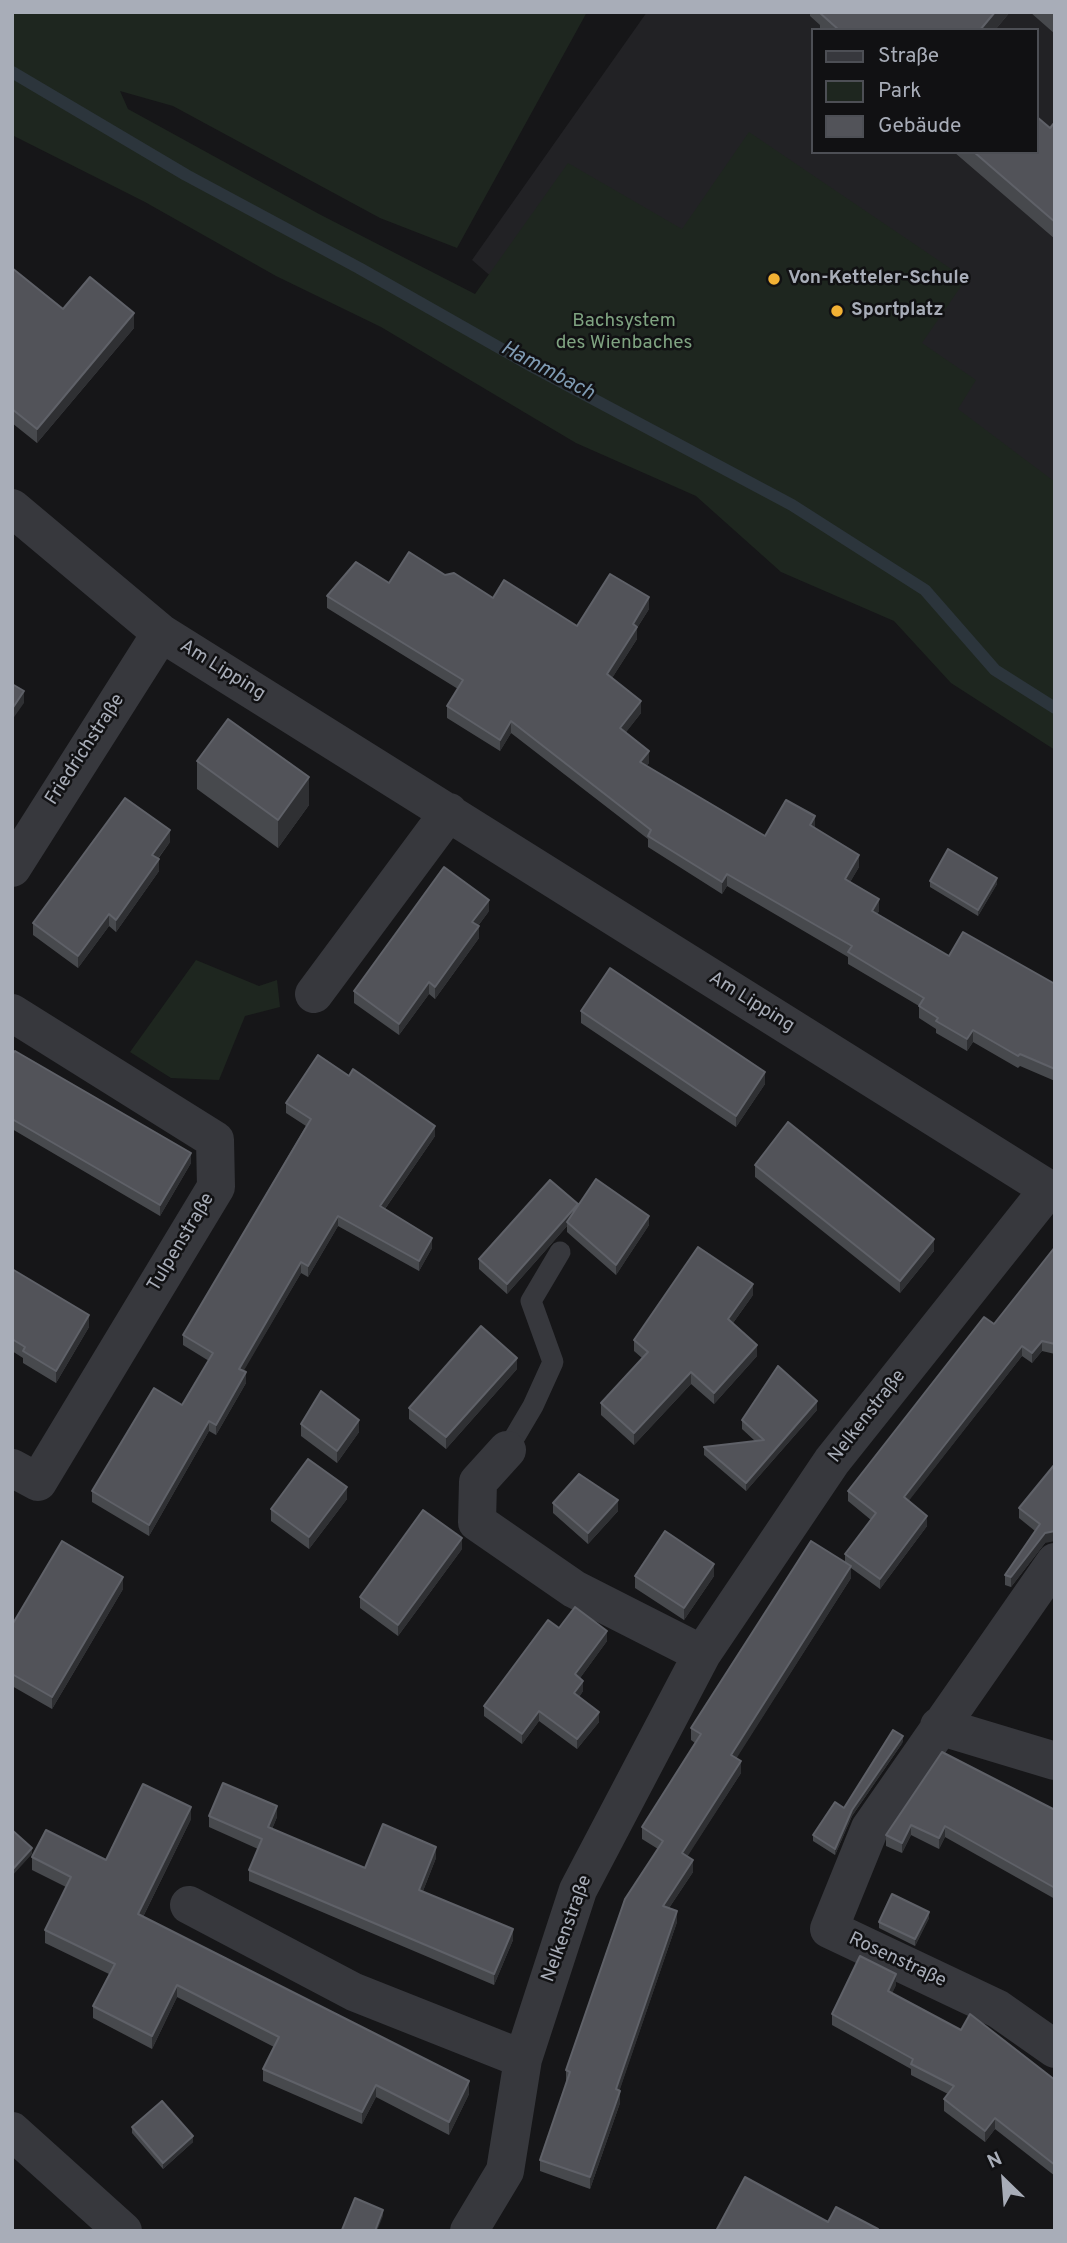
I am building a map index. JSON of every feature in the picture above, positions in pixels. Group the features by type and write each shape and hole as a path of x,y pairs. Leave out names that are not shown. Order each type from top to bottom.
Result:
{"street":[{"name":"Am Lipping","path":"12,508 161,633 1051,1192"},
{"name":"Friedrichstraße","path":"17,848 161,633"},
{"path":"314,994 449,812"},
{"name":"Tulpenstraße","path":"12,1013 215,1140 216,1186 38,1482 12,1468"},
{"name":"Nelkenstraße","path":"469,2231 505,2171 523,2059 578,1890 702,1654 832,1461 1051,1192"},
{"path":"507,1450 478,1482 477,1522 574,1589 702,1654"},
{"name":"Rosenstraße","path":"1055,1562 870,1828 829,1929 998,2009 1055,2049"},
{"path":"939,1726 1055,1762"},
{"path":"189,1905 354,1992 523,2059"},
{"path":"12,2131 123,2231"}],"lane":[{"path":"507,1450 533,1406 553,1362 531,1301 560,1252"}],"shaded area":[{"name":"Von-Ketteler-Schule","path":"647,12 1055,12 1055,487 516,298 472,260"}],"green space":[{"name":"Bachsystem des Wienbaches","path":"12,12 587,12 457,248 380,218 173,106 120,91 128,109 319,214 475,294 568,163 682,229 749,132 966,279 922,343 976,380 958,409 1055,482 1055,750 951,683 894,621 781,572 696,496 576,443 381,327 276,276 145,202 12,135"},
{"path":"196,960 259,986 277,980 280,1007 245,1016 219,1080 171,1078 130,1052"}],"building":[{"path":"995,12 982,28 837,28 820,13"},
{"path":"1039,119 1050,128 1055,122 1055,222 976,154 1039,154"},
{"path":"12,268 63,309 90,277 134,313 37,429 12,409"},
{"path":"409,552 445,575 454,573 493,598 504,580 577,626 610,574 649,597 633,624 637,627 607,674 641,701 620,728 649,751 640,762 765,836 786,800 815,816 810,825 859,855 845,879 879,899 872,911 949,956 963,932 1055,984 1055,1069 1020,1054 1018,1056 973,1030 967,1039 936,1021 938,1018 919,1006 924,998 848,952 852,946 727,874 722,882 648,836 651,830 511,721 500,740 447,706 463,680 327,596 356,562 389,583"},
{"path":"12,684 24,691 12,709"},
{"path":"228,719 309,777 278,820 197,761"},
{"path":"125,798 170,830 152,855 159,859 116,920 109,914 78,956 33,923"},
{"path":"948,849 997,878 978,910 930,881"},
{"path":"444,867 489,900 472,922 479,926 435,987 429,982 399,1024 354,991"},
{"path":"610,968 765,1072 736,1116 581,1011"},
{"path":"15,1051 191,1153 160,1205 12,1119 12,1055"},
{"path":"318,1055 349,1076 353,1069 435,1126 380,1206 432,1238 419,1261 338,1216 308,1266 301,1262 239,1369 246,1372 216,1425 209,1421 149,1525 92,1491 154,1388 182,1405 213,1353 183,1335 311,1119 286,1103"},
{"path":"788,1122 934,1239 900,1281 755,1165"},
{"path":"596,1179 649,1216 616,1265 567,1222"},
{"path":"550,1180 578,1204 507,1284 479,1259"},
{"path":"698,1247 753,1284 728,1319 757,1345 714,1393 691,1372 634,1433 601,1403 648,1352 634,1340"},
{"path":"1055,1247 1055,1344 1042,1341 1032,1353 1022,1346 904,1497 927,1516 880,1579 845,1554 876,1513 848,1491 984,1317 994,1324"},
{"path":"12,1269 89,1315 56,1371 23,1351 25,1347 12,1339"},
{"path":"481,1326 517,1358 446,1437 409,1408"},
{"path":"778,1366 817,1401 746,1483 704,1447 764,1440 742,1420"},
{"path":"321,1391 359,1420 337,1451 301,1424"},
{"path":"308,1459 347,1487 309,1537 271,1509"},
{"path":"1055,1464 1055,1531 1045,1533 1011,1577 1005,1575 1040,1524 1019,1508"},
{"path":"579,1474 618,1500 588,1533 553,1503"},
{"path":"423,1510 462,1538 398,1625 360,1597"},
{"path":"665,1531 714,1564 684,1608 635,1576"},
{"path":"62,1541 123,1577 52,1697 12,1674 12,1625"},
{"path":"811,1541 851,1566 731,1755 741,1761 682,1853 693,1860 663,1906 677,1911 616,2089 620,2091 590,2177 540,2160 570,2072 566,2070 625,1899 663,1841 642,1827 701,1734 691,1728"},
{"path":"575,1607 607,1631 575,1674 583,1681 574,1693 599,1712 577,1739 539,1711 522,1734 484,1706 548,1620 559,1628"},
{"path":"893,1730 903,1736 852,1810 835,1849 813,1835 835,1802 844,1808"},
{"path":"942,1752 1055,1810 1055,1888 945,1826 939,1838 911,1825 902,1843 886,1835"},
{"path":"223,1783 277,1806 268,1827 365,1868 383,1824 436,1847 419,1890 513,1929 494,1974 249,1870 262,1839 209,1816"},
{"path":"143,1784 191,1807 138,1914 469,2081 449,2122 376,2085 362,2112 263,2069 279,2037 177,1985 152,2036 93,2006 115,1964 45,1930 71,1877 32,1857 46,1830 106,1860"},
{"path":"12,1830 32,1848 12,1870"},
{"path":"892,1894 929,1912 915,1939 879,1922"},
{"path":"860,1956 896,1974 888,1991 961,2030 970,2014 1055,2080 1055,2165 995,2118 985,2131 944,2099 954,2086 911,2064 913,2059 832,2014"},
{"path":"162,2101 193,2136 163,2163 132,2127"},
{"path":"745,2177 828,2222 836,2207 878,2229 716,2231"},
{"path":"355,2198 383,2210 375,2231 342,2230"}],"waterway":[{"name":"Hammbach","path":"12,72 186,175 359,268 535,368 792,505 925,590 995,670 1055,708"}],"place":[{"name":"Von-Ketteler-Schule","path":"774,279"},
{"name":"Sportplatz","path":"837,311"}]}
